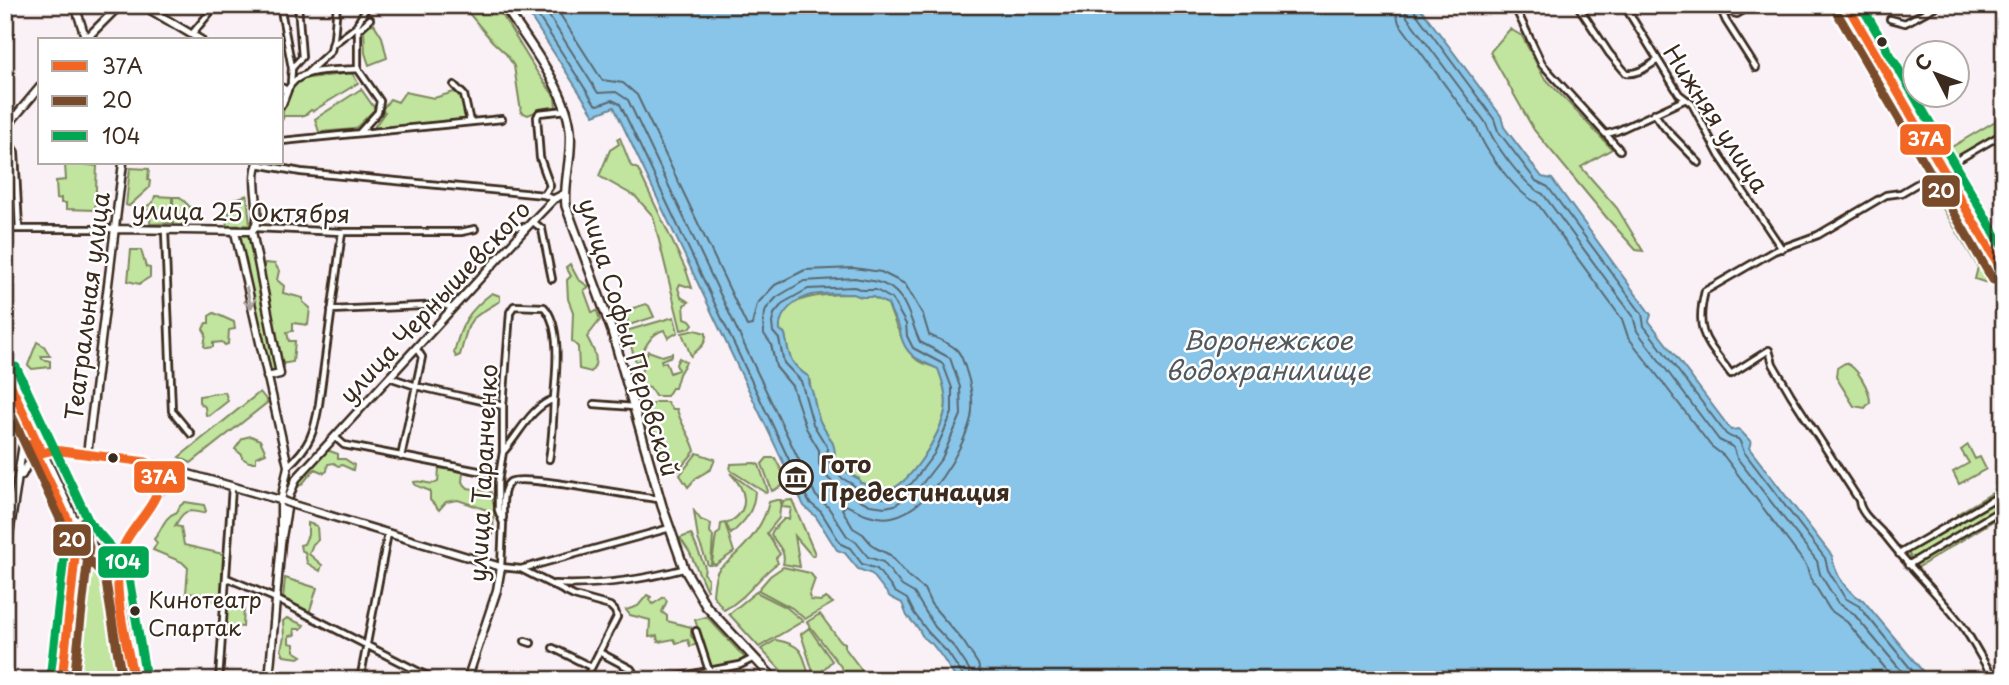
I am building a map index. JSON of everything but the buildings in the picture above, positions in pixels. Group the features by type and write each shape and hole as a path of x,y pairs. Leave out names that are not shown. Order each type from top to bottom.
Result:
{"main road":[{"name":"улица Софьи Перовской","path":"504,5 557,89 567,110 570,158 564,194 575,233 612,331 660,499 684,568 706,606 775,680"},
{"path":"1847,5 2004,260"},
{"path":"1854,5 2004,274"},
{"path":"5,372 39,454 80,537 116,570 134,680"},
{"path":"5,388 39,454"},
{"path":"62,680 80,537"},
{"path":"76,559 83,548 99,552"}],"street":[{"path":"75,5 84,38"},
{"path":"87,38 120,5"},
{"path":"142,5 198,38"},
{"path":"192,34 216,5"},
{"path":"281,5 292,68 290,83"},
{"path":"292,68 302,57 298,5"},
{"path":"284,90 328,55 332,45 337,5"},
{"path":"332,45 355,28 368,5"},
{"path":"1514,5 1542,64 1620,150"},
{"path":"1580,5 1609,53 1626,73 1632,74 1658,60"},
{"name":"Нижняя улица","path":"1624,5 1684,100 1692,104 1719,155 1782,249"},
{"path":"1719,5 1756,68"},
{"path":"1729,5 1733,13 1737,14 1752,5"},
{"path":"1890,19 1905,23 1938,5"},
{"path":"359,133 378,112 380,101 358,69 358,30 370,19"},
{"path":"306,74 358,69"},
{"path":"454,85 464,94 470,122"},
{"path":"19,229 15,152 5,134 16,115 38,89"},
{"path":"1605,134 1684,100"},
{"path":"544,195 550,186 540,158 537,117 539,113 567,110"},
{"path":"1654,113 1699,163"},
{"path":"284,141 502,119"},
{"path":"1995,680 1962,626 1859,505 1859,500 1773,364 1769,350 1731,374 1702,333 1702,305 1705,291 1774,251 1818,235 1886,195 1901,193 2004,133"},
{"name":"Театральная улица","path":"87,454 123,164"},
{"path":"258,164 254,175 258,223 254,230 280,371 267,377"},
{"path":"263,164 301,172 544,195 554,199"},
{"name":"улица Чернышевского","path":"281,543 289,496 296,479 532,221 554,199 564,194"},
{"path":"532,221 542,229 552,279"},
{"path":"512,227 527,227"},
{"name":"улица 25 Октября","path":"5,229 235,232 461,232 475,229"},
{"path":"165,231 172,411 191,434"},
{"path":"235,232 288,466 269,680"},
{"path":"288,466 304,452 314,432 342,232"},
{"path":"331,310 444,305 452,309"},
{"name":"улица Таранченко","path":"467,680 501,567 503,523 498,510 499,475 503,452 503,406 510,312 514,306 544,307 551,316 557,357 554,399"},
{"path":"401,457 422,357 416,348"},
{"path":"389,377 503,406"},
{"path":"503,452 537,407 554,399 554,435 549,459"},
{"path":"594,404 635,407"},
{"path":"5,561 25,431"},
{"path":"335,437 344,444 499,475"},
{"path":"18,483 26,467 39,454 54,450 151,463 501,567 520,569 574,596 610,606 615,611 617,617 585,680"},
{"path":"151,463 160,475 161,485 155,498"},
{"path":"120,590 123,547 175,469"},
{"path":"503,523 504,493 507,485 514,480 660,499"},
{"path":"219,680 232,487"},
{"path":"1899,554 2004,493"},
{"path":"1908,565 2004,508"},
{"path":"520,569 670,528"},
{"path":"360,680 388,532"},
{"path":"554,584 639,580 684,568"},
{"path":"226,578 367,644 435,680"},
{"path":"696,631 712,680"},
{"path":"525,640 531,643"},
{"path":"553,648 591,667"},
{"path":"599,652 631,669 638,680"},
{"path":"661,680 740,665 754,658"}],"green space":[{"path":"462,5 496,5 555,97 556,107 528,115 521,112 514,66"},
{"path":"374,24 382,37 387,58 369,65 365,53 364,29"},
{"path":"1510,29 1522,36 1543,76 1612,149 1581,167 1617,208 1643,251 1636,250 1607,218 1534,130 1490,52"},
{"path":"352,73 358,83 304,116 284,116 287,98 300,79"},
{"path":"361,89 375,109 355,129 319,132 315,119"},
{"path":"405,92 434,98 454,92 460,93 468,119 376,130 375,126 385,112 382,110 390,99 398,102"},
{"path":"2004,116 2004,130 1956,158 1950,148"},
{"path":"620,138 631,166 638,169 686,270 692,288 680,284 678,288 681,297 689,302 684,305 685,318 693,324 690,328 681,330 653,216 636,197 599,176 610,150 619,144 617,139"},
{"path":"65,165 97,166 95,210 66,209 66,203 61,203 61,198 57,199 56,181 66,180"},
{"path":"130,168 149,169 150,181 149,188 129,206 126,205"},
{"path":"1939,175 1998,277 1987,283 1975,279 1978,267 1932,190 1923,184"},
{"path":"247,195 250,225 226,226 232,200"},
{"path":"155,196 172,197 172,223 150,224 151,210 143,209 153,202"},
{"path":"173,197 180,197 193,210 181,226 173,226"},
{"path":"239,233 250,233 278,370 269,372"},
{"path":"131,250 141,250 146,267 150,268 150,277 139,284 128,281"},
{"path":"265,263 275,264 279,271 277,280 284,286 283,293 303,298 303,302 310,308 308,325 293,323 293,331 287,332 289,341 295,341 293,362 280,364 262,270"},
{"path":"570,264 578,279 589,287 584,290 592,312 597,311 600,320 587,337 596,359 591,372 579,369 578,347 572,341 573,312 568,299 567,280 571,276 566,267"},
{"path":"492,293 500,296 500,301 471,321 460,355 456,357 454,353 463,326 477,306"},
{"path":"853,294 873,297 888,304 908,350 919,361 939,369 945,390 945,411 931,446 904,480 885,491 860,483 859,479 844,472 836,464 833,444 813,404 809,377 794,363 789,354 785,334 780,330 781,318 786,309 795,303 818,296"},
{"path":"646,304 654,317 629,325 626,316 613,320 611,315"},
{"path":"214,313 234,322 235,329 229,330 228,344 213,343 213,347 207,348 204,346 206,334 203,329 206,323 209,323 209,316"},
{"path":"674,317 678,332 668,338 664,330 655,334 645,347 640,361 636,362 626,331"},
{"path":"695,330 706,333 706,337 702,346 691,356 682,333"},
{"path":"37,342 44,346 50,356 41,356 42,359 50,361 50,367 32,369 28,365"},
{"path":"648,351 662,356 672,353 672,356 661,360 662,363 666,362 670,373 678,370 676,364 679,358 686,362 675,388 672,388 667,396 655,396 650,388 640,385"},
{"path":"1845,363 1858,373 1865,385 1870,402 1865,408 1854,406 1836,377 1837,368"},
{"path":"225,392 228,401 209,416 206,415 199,396"},
{"path":"260,392 268,402 191,463 179,457"},
{"path":"655,402 667,402 672,409 677,409 695,451 678,471 663,451 652,427 647,410"},
{"path":"251,436 260,440 266,453 256,457 256,462 242,458 235,449 243,438"},
{"path":"1968,445 1975,459 1980,457 1986,469 1959,484 1953,472 1969,463 1961,450"},
{"path":"327,450 338,454 338,459 345,459 354,465 353,470 334,463 328,464 327,471 324,473 315,469 298,487 296,484 300,477"},
{"path":"697,453 715,459 711,469 696,478 688,487 680,475"},
{"path":"767,458 775,458 788,483 772,491 762,464"},
{"path":"731,464 759,465 768,491 766,493 730,470"},
{"path":"439,468 463,472 462,482 468,488 491,492 494,506 493,535 489,534 487,510 458,500 446,502 439,510 430,500 430,491 415,485 414,482 417,481 432,484 438,482"},
{"path":"730,473 755,491 748,516 731,534 726,524 740,513 744,500 740,486"},
{"path":"2004,486 2004,514 1917,568 1906,549"},
{"path":"781,500 779,518 767,533 780,554 776,558 778,563 740,599 724,610 713,595 717,571 750,539 764,518 769,502"},
{"path":"792,500 815,554 812,556 795,536 800,567 783,564 782,551 771,534 784,519 789,519 791,508 782,507 783,501"},
{"path":"185,502 204,505 206,511 186,512 178,521 175,526 181,527 184,545 223,554 221,602 213,601 209,595 186,593 188,568 182,562 153,550 157,543 154,539 166,520"},
{"path":"694,511 701,520 711,524 711,565 708,565 698,539"},
{"path":"308,523 317,526 318,540 309,554 322,565 320,571 307,563 305,552 301,550 300,545 304,544 308,535"},
{"path":"725,523 734,552 715,565 712,563 716,535 720,532 721,524"},
{"path":"691,534 705,567 707,591 690,553 680,538"},
{"path":"783,567 810,573 815,579 809,596 811,600 820,601 826,598 833,603 805,619 792,608 758,590 770,576"},
{"path":"77,573 112,573 128,680 64,680"},
{"path":"285,578 317,588 309,613 283,600"},
{"path":"756,592 786,607 803,621 759,647 729,614"},
{"path":"647,595 651,597 653,604 664,597 667,601 662,612 667,616 667,621 691,627 691,636 699,644 690,646 688,640 676,643 674,639 658,642 657,636 649,637 650,620 630,615 626,610 638,606"},
{"path":"226,606 244,608 243,627 224,626"},
{"path":"820,614 840,641 845,643 845,648 869,680 851,680 807,622"},
{"path":"706,617 746,659 736,664 711,667 695,620"},
{"path":"287,618 304,625 301,629 294,629 295,635 289,636 289,643 294,644 294,651 302,656 299,658 284,656 281,650 283,621"},
{"path":"809,628 832,661 815,678 801,634"},
{"path":"776,640 798,648 804,658 810,680 790,680 761,649"}],"water":[{"name":"Воронежское водохранилище","path":"523,5 1418,5 1501,116 1504,127 1542,177 1552,179 1651,315 1649,321 1731,430 1739,429 1751,442 1749,448 1832,556 1842,582 1863,600 1930,680 957,680 932,644 907,616 902,603 890,597 872,574 858,569 845,553 837,550 816,517 804,506 614,107 594,115","holes":["827,293 873,297 888,304 906,348 917,359 938,369 945,395 946,406 942,421 931,446 904,480 885,491 860,483 859,479 838,465 834,457 833,443 818,414 809,377 794,363 789,354 785,334 780,330 785,313 794,303 806,297"]}],"waterway":[{"path":"945,680 954,676"}],"transit line":[{"name":"37А","path":"1847,5 2004,274"},
{"name":"104","path":"1861,5 2004,249"},
{"name":"20","path":"1836,11 1993,280"},
{"name":"104","path":"16,367 89,522 127,566 146,678"},
{"name":"37А","path":"5,373 42,453 54,450 146,462 157,468 159,479 155,499 124,545 118,575 120,611 134,680"},
{"name":"20","path":"5,401 67,534 105,576 122,680"},
{"name":"37А","path":"31,443 77,539 62,680"},
{"name":"20","path":"74,680 89,547 83,521"},
{"name":"104","path":"50,679 65,548 59,527"}],"place":[{"name":"Гото Предестинация","path":"796,477"},
{"name":"Кинотеатр Спартак","path":"135,611"}]}
